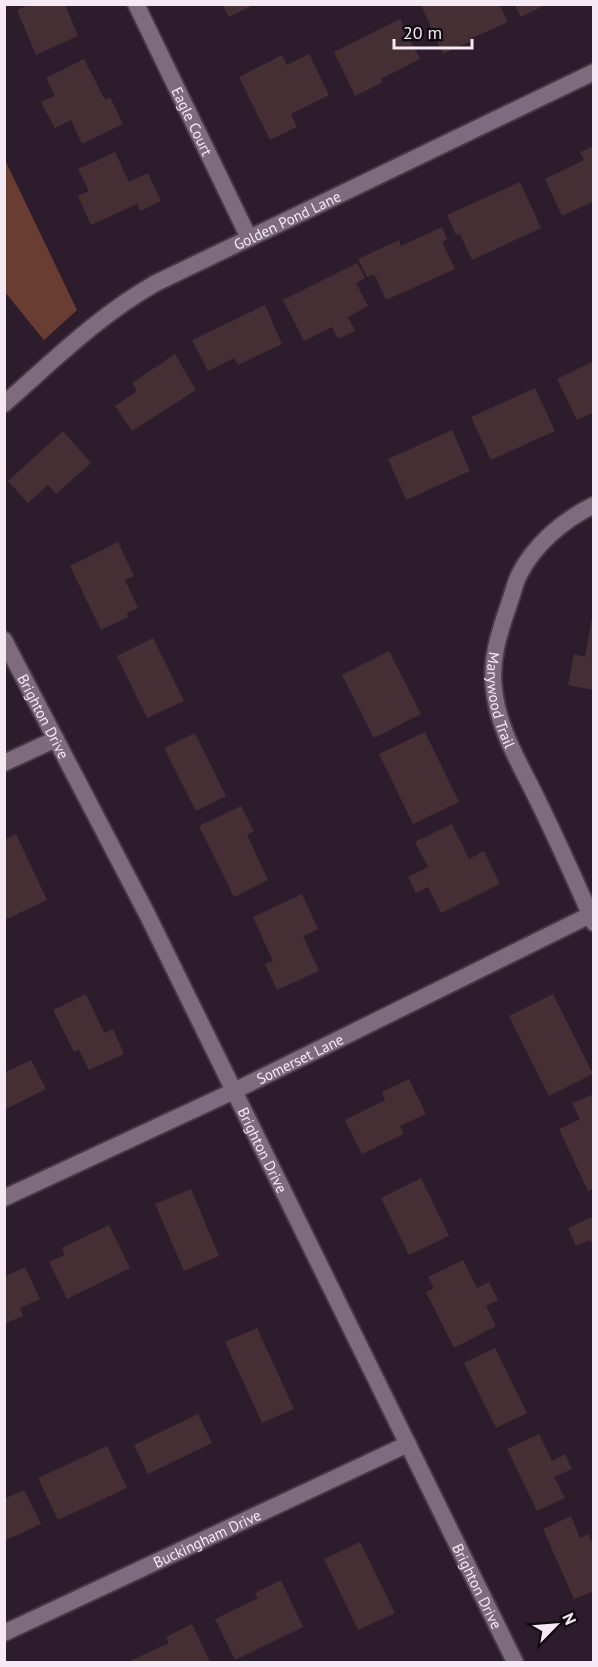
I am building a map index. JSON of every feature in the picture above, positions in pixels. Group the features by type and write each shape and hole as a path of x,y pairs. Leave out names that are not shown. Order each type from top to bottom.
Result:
{"street":[{"name":"Eagle Court","path":"136,4 249,238"},
{"name":"Golden Pond Lane","path":"4,404 101,318 127,299 594,72"},
{"name":"Marywood Trail","path":"592,917 566,857 503,728 494,690 493,667 494,647 519,576 533,554 550,535 570,519 594,505"},
{"name":"Brighton Drive","path":"4,640 147,914 515,1662"},
{"path":"4,763 56,739"},
{"name":"Somerset Lane","path":"4,1198 234,1091 592,917"},
{"name":"Buckingham Drive","path":"4,1633 408,1444"}],"shaded area":[{"path":"4,158 77,310 44,340 5,292"}],"building":[{"path":"30,4 65,4 78,36 36,55 17,10"},
{"path":"222,4 255,4 229,17"},
{"path":"514,4 547,4 521,17"},
{"path":"421,5 500,5 508,22 443,54"},
{"path":"400,19 420,59 381,79 383,82 355,96 334,52"},
{"path":"309,54 329,95 291,114 297,127 270,140 239,77 282,55 287,65"},
{"path":"84,59 105,100 110,97 123,124 82,144 71,120 55,128 41,102 55,96 46,78"},
{"path":"594,146 594,201 562,216 545,179 584,160 580,152"},
{"path":"115,152 129,182 148,173 161,201 140,211 137,204 91,225 78,196 89,191 78,169"},
{"path":"520,182 541,228 472,260 460,234 456,235 447,215"},
{"path":"442,227 447,239 442,242 455,269 386,300 374,274 367,277 358,259 399,240 401,246"},
{"path":"357,263 365,278 356,283 368,306 348,317 355,331 338,339 332,327 304,341 283,300"},
{"path":"265,305 282,344 238,365 234,358 208,371 192,340"},
{"path":"175,354 196,390 132,431 115,406 137,391 132,383"},
{"path":"594,361 594,412 577,420 557,379"},
{"path":"535,388 555,431 491,460 471,417"},
{"path":"452,430 470,471 406,500 388,459"},
{"path":"63,431 91,463 56,494 48,485 28,503 8,481"},
{"path":"118,542 134,576 125,580 138,608 127,613 128,617 101,630 70,566"},
{"path":"592,617 594,618 594,690 568,685 574,654 585,657"},
{"path":"153,638 184,701 147,718 117,656"},
{"path":"389,651 421,714 374,738 342,675"},
{"path":"425,732 459,802 413,824 379,754"},
{"path":"195,733 226,796 196,811 164,748"},
{"path":"241,806 254,831 247,835 268,880 234,897 199,826"},
{"path":"452,824 469,859 484,851 500,884 441,913 428,887 416,893 408,877 428,867 415,842"},
{"path":"16,834 47,900 7,919 4,914 4,840"},
{"path":"302,894 318,929 303,936 319,971 277,990 265,964 273,961 253,917"},
{"path":"86,994 104,1033 113,1029 124,1054 89,1070 79,1050 74,1052 53,1010"},
{"path":"553,994 593,1074 549,1096 509,1016"},
{"path":"31,1060 46,1089 4,1110 4,1073"},
{"path":"409,1079 426,1114 400,1126 404,1134 362,1154 345,1120 385,1100 382,1092"},
{"path":"594,1094 594,1189 588,1191 559,1129 580,1119 572,1103"},
{"path":"421,1178 449,1236 409,1255 381,1198"},
{"path":"191,1189 219,1256 184,1271 155,1204"},
{"path":"594,1216 594,1247 590,1240 576,1246 568,1228"},
{"path":"109,1225 130,1268 67,1299 49,1262 65,1255 62,1248"},
{"path":"463,1260 477,1288 489,1282 498,1300 486,1306 496,1326 454,1348 426,1292 434,1288 428,1277"},
{"path":"25,1267 40,1299 20,1308 23,1316 4,1324 4,1277"},
{"path":"257,1328 294,1409 262,1423 225,1342"},
{"path":"495,1348 527,1413 496,1428 464,1363"},
{"path":"198,1414 212,1443 148,1474 134,1445"},
{"path":"539,1434 552,1461 565,1454 572,1469 554,1477 565,1498 537,1511 507,1449"},
{"path":"107,1446 127,1488 58,1520 38,1478"},
{"path":"24,1490 41,1524 4,1541 4,1499"},
{"path":"571,1516 580,1538 588,1534 594,1546 594,1591 574,1599 543,1529"},
{"path":"360,1542 395,1613 358,1630 324,1559"},
{"path":"281,1580 303,1627 235,1660 215,1619 258,1598 255,1593"},
{"path":"192,1624 210,1662 128,1662 169,1643 166,1637"}]}
